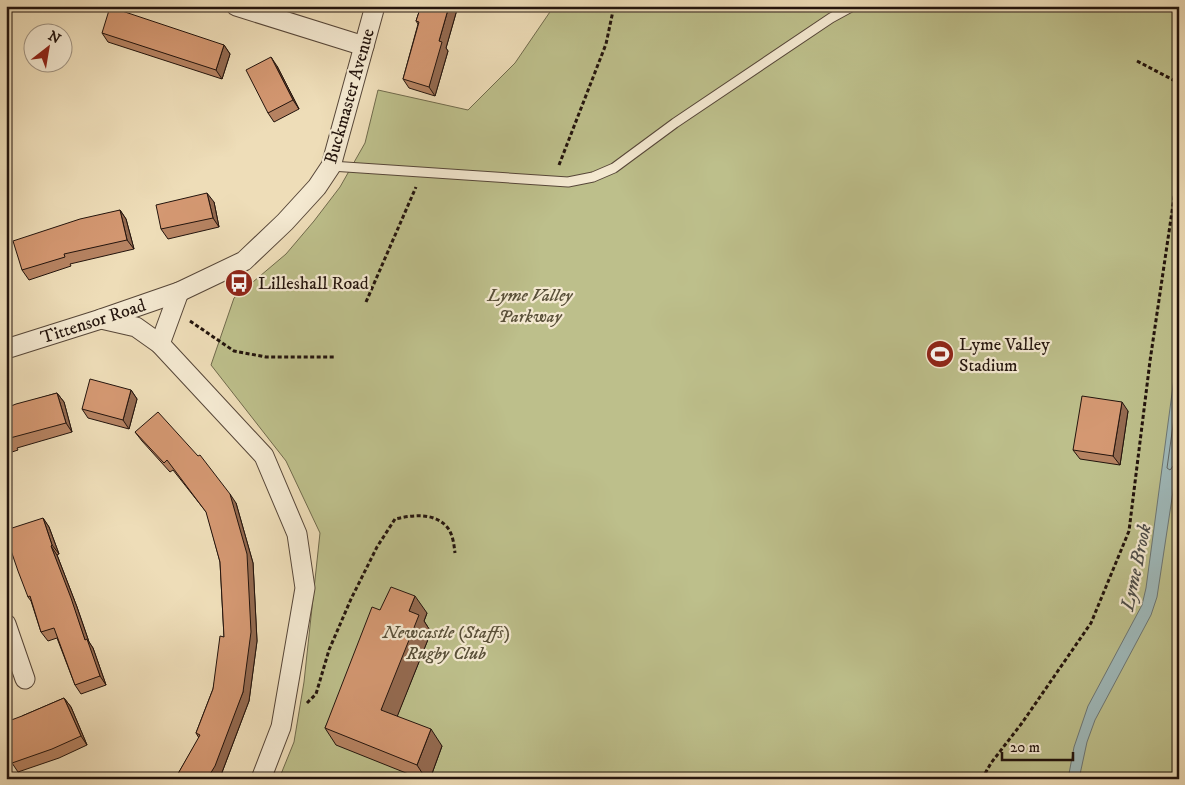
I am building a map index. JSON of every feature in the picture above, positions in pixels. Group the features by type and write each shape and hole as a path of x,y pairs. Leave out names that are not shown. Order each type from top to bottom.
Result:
{"street":[{"path":"236,6 364,46"},
{"name":"Buckmaster Avenue","path":"176,301 244,261 285,222 317,187 331,166 375,6"},
{"path":"160,344 176,301"},
{"name":"Tittensor Road","path":"6,348 101,320 176,301"},
{"path":"101,320 136,327 160,344 264,456 297,534 305,588 281,726 261,779"},
{"path":"6,624 25,678"}],"lane":[{"path":"331,166 552,182 568,182 593,177 614,168 675,123 754,72 831,18 853,6"}],"path":[{"path":"552,182 606,44 614,6"},
{"path":"1137,61 1179,83"},
{"path":"982,779 991,763 1022,723 1091,623 1129,531 1150,361 1179,164"},
{"path":"366,302 422,173"},
{"path":"176,301 234,351 266,358 335,357"},
{"path":"281,726 316,694 329,650 351,599 395,519 410,516 426,516 438,520 447,527 455,553"}],"green space":[{"path":"554,6 1179,6 1179,779 279,779 294,742 304,682 320,533 286,461 211,365 234,298 286,254 340,187 365,143 378,90 468,110 515,63"}],"water":[{"path":"1179,341 1179,452 1157,597 1151,615 1095,720 1087,742 1079,779 1068,779 1074,747 1088,706 1142,605 1146,588"}],"building":[{"path":"421,6 449,6 439,41 442,42 429,87 403,79 419,22 416,21"},
{"path":"110,7 224,45 216,70 102,33"},
{"path":"271,57 293,100 268,113 246,70"},
{"path":"207,193 213,218 161,229 156,205"},
{"path":"120,210 127,240 64,254 65,257 22,270 13,241 80,219"},
{"path":"90,379 131,390 123,420 82,409"},
{"path":"57,393 66,423 10,438 11,441 6,443 6,408"},
{"path":"1082,396 1122,402 1113,456 1073,450"},
{"path":"158,412 198,456 200,455 230,494 247,554 251,632 243,692 215,766 207,779 175,779 200,735 196,733 213,689 220,636 224,637 220,562 206,512 167,460 164,463 135,432"},
{"path":"43,518 51,546 100,676 75,685 54,628 41,632 30,596 28,597 6,536 6,530"},
{"path":"391,587 415,596 409,611 419,615 381,710 431,729 417,765 325,728 372,607 380,610"},
{"path":"64,698 81,736 52,749 12,763 6,749 6,722"}],"place":[{"name":"Lilleshall Road","path":"239,283"},
{"name":"Lyme Valley Stadium","path":"940,354"}],"park label":[{"name":"Lyme Valley Parkway","path":"530,305"},
{"name":"Newcastle (Staffs) Rugby Club","path":"446,642"}],"water label":[{"name":"Lyme Brook","path":"1135,567"}]}
